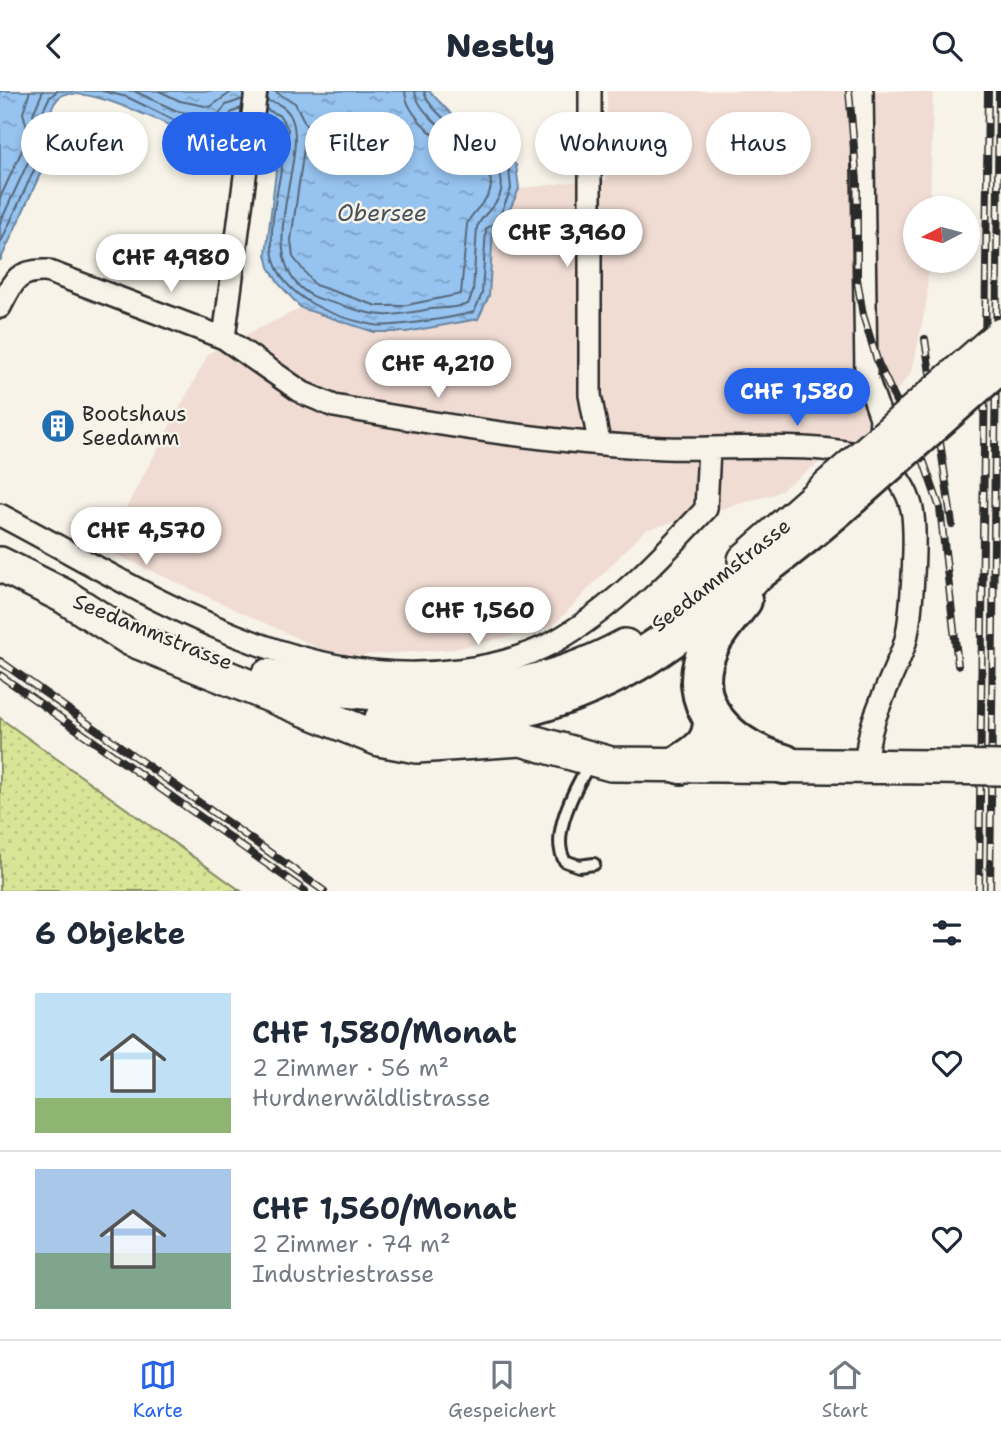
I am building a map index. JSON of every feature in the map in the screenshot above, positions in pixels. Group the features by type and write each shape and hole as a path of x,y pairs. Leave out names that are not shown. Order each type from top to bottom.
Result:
{"highway":[{"path":"681,764 707,745 713,732 713,717 703,682 710,644 746,596 816,526 844,488 1001,362"},
{"path":"384,720 425,722 479,715 558,695 595,681 634,662 679,633 816,526"},
{"path":"713,717 736,744 784,764"}],"main road":[{"name":"Seedammstrasse","path":"0,564 64,596 217,660 304,685 394,694 481,690 574,669 597,661 648,633 844,488 1001,335"},
{"name":"Seedammstrasse","path":"64,596 131,639 248,689 379,739 400,744 441,745 521,739 546,744 592,761 866,765 927,772 1001,768"},
{"path":"290,703 322,711 384,720"}],"street":[{"path":"224,338 256,91"},
{"path":"590,91 590,395 599,442"},
{"path":"862,91 866,375 881,418 879,460"},
{"path":"0,307 15,279 29,270 47,271 224,338 303,393 334,406 599,442 709,448 836,450 879,460 896,477 909,503 913,521 912,559 908,632 867,737 866,765"},
{"path":"0,515 222,631 276,653 372,673 437,673 498,665 554,642 603,609 706,509 709,448"}],"lane":[{"path":"592,761 575,788 558,844 565,861 579,866 594,864"}],"shaded area":[{"path":"607,91 933,91 930,196 903,196 903,273 928,273 927,299 912,372 863,432 775,494 645,530 553,626 455,649 338,657 104,549 209,353 301,308 374,332 406,332 429,325 489,296 493,230 502,227 519,189 607,180 607,175 692,175 692,112 607,112"}],"green space":[{"path":"0,718 241,891 0,891"}],"water":[{"name":"Obersee","path":"0,91 429,91 449,112 428,112 428,175 517,175 519,189 502,227 493,230 489,296 478,319 406,332 374,332 301,308 279,284 269,267 266,254 276,175 291,175 291,112 162,112 162,121 148,116 148,112 139,112 91,96 65,94 57,100 50,112 21,112 21,175 40,175 0,261"}],"railway":[{"path":"849,91 857,181 857,279 863,315 878,363 921,454 940,508 958,665"},
{"path":"979,891 988,91"},
{"path":"990,891 999,91"},
{"path":"925,339 952,524"},
{"path":"0,661 324,891"},
{"path":"0,675 305,891"}],"place":[{"name":"Bootshaus Seedamm","path":"58,426"}]}
